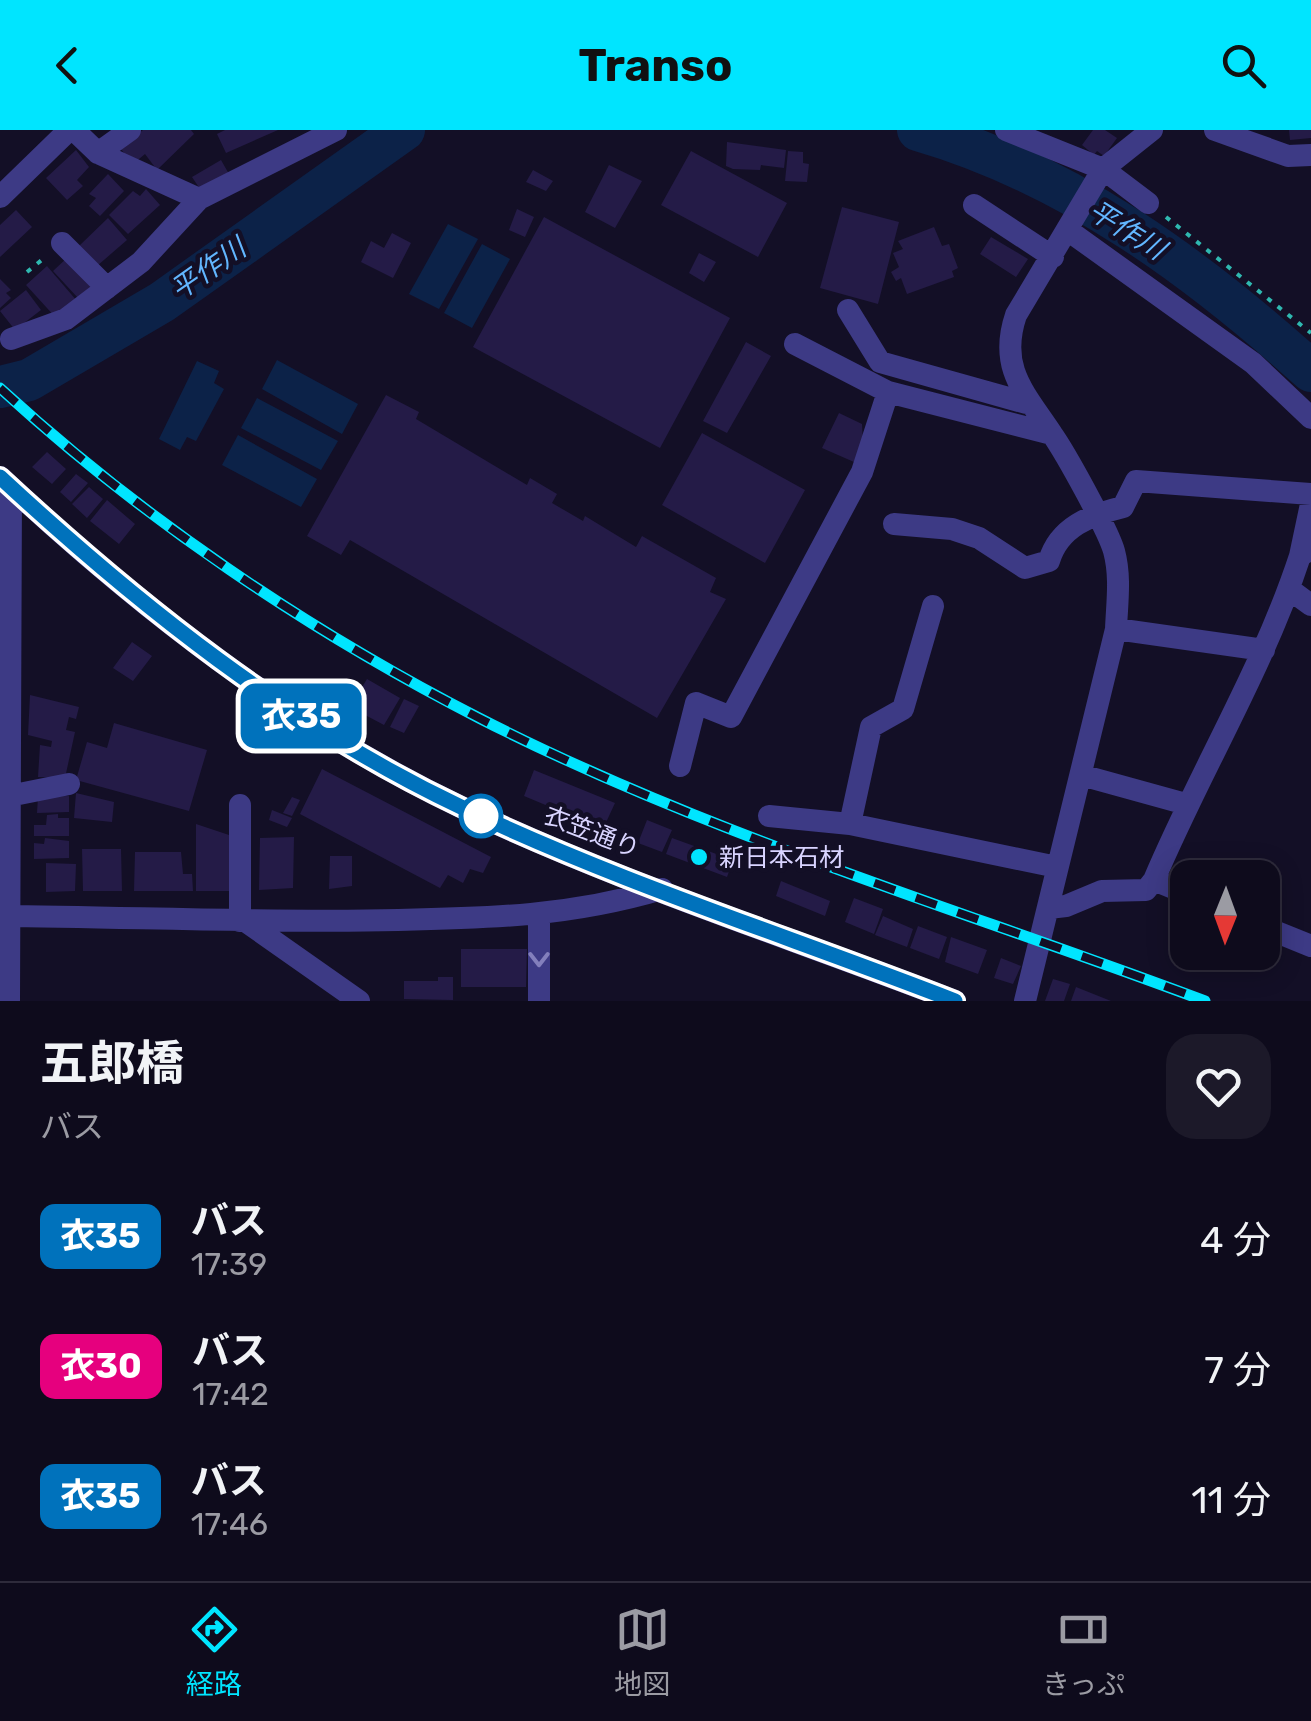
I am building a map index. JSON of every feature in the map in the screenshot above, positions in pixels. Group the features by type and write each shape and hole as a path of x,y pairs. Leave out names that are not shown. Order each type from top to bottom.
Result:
{"street":[{"path":"0,196 71,130 98,154 198,199"},
{"path":"98,154 130,130"},
{"path":"11,338 66,319 141,262 198,199 336,130"},
{"path":"1006,130 1104,169 1148,204"},
{"path":"1025,1001 1116,629 1119,573 1113,546 1052,434 1026,403 1007,341 1016,315 1104,169 1152,130"},
{"path":"1215,130 1288,156 1311,156"},
{"path":"974,205 1052,257"},
{"path":"1069,231 1252,363 1311,418"},
{"path":"62,243 107,288"},
{"path":"848,310 880,362 1026,403"},
{"path":"795,344 888,392 1052,434"},
{"path":"680,766 696,703 731,717 862,472 888,392"},
{"path":"894,524 952,529 978,538 1025,568 1049,561 1054,544 1064,532 1094,514 1122,508 1136,481 1311,494"},
{"path":"6,482 4,701 9,796 4,916 9,1001"},
{"name":"衣笠通り","path":"6,482 180,631 324,731 458,806 955,1001"},
{"path":"1049,908 1066,906 1102,890 1146,890 1154,880 1186,804 1264,650 1306,552 1311,504"},
{"path":"1289,589 1311,604"},
{"path":"850,824 872,727 903,708 934,606"},
{"path":"1116,629 1264,650"},
{"path":"1081,775 1186,804"},
{"path":"9,796 69,784"},
{"path":"240,805 244,922"},
{"path":"769,816 850,824 1057,868"},
{"path":"1154,880 1170,887"},
{"path":"4,916 244,922 538,916 600,907 662,889"},
{"path":"538,916 539,1001"},
{"path":"244,922 359,1001"},
{"path":"1280,933 1311,946"}],"path":[{"path":"1148,204 1311,333"}],"water":[{"path":"448,224 478,239 439,309 409,294"},
{"path":"482,244 510,259 472,328 444,313"},
{"path":"277,360 358,404 342,434 262,389"},
{"path":"197,361 219,371 214,383 224,389 196,441 187,437 180,450 159,439"},
{"path":"257,398 338,441 321,470 241,428"},
{"path":"238,435 317,479 301,507 222,465"}],"building":[{"path":"143,130 191,130 194,134 157,170 145,154 133,164 120,148"},
{"path":"225,130 278,130 226,153 217,134"},
{"path":"1093,130 1105,130 1117,138 1104,156 1097,151 1094,155 1082,145"},
{"path":"1289,130 1311,130 1311,138 1290,140"},
{"path":"727,142 786,150 784,168 726,166"},
{"path":"76,150 89,167 77,180 83,186 67,200 46,178"},
{"path":"691,151 787,203 758,257 661,205"},
{"path":"788,151 803,152 803,163 809,164 807,182 785,181"},
{"path":"221,160 229,174 202,192 192,177"},
{"path":"609,165 642,181 615,228 585,212"},
{"path":"533,170 553,181 546,191 526,182"},
{"path":"108,174 124,191 100,216 89,206 96,198 89,194"},
{"path":"146,189 160,205 128,234 109,215 133,191 140,196"},
{"path":"842,207 899,222 878,304 820,288"},
{"path":"517,209 534,217 525,237 509,230"},
{"path":"16,210 32,227 0,257 0,225"},
{"path":"544,217 730,318 660,448 473,347"},
{"path":"108,218 127,240 97,266 79,246"},
{"path":"934,227 942,246 949,244 958,268 952,271 954,277 907,294 901,278 896,281 891,272 899,267 893,253 903,249 898,241"},
{"path":"392,233 411,243 393,278 361,262 371,241 384,248"},
{"path":"991,237 1028,259 1016,277 980,254"},
{"path":"699,253 716,262 704,282 689,273"},
{"path":"69,256 93,285 78,298 53,271"},
{"path":"47,266 77,301 57,319 26,285"},
{"path":"0,279 11,290 6,293 11,298 0,308"},
{"path":"26,290 41,310 15,330 0,311"},
{"path":"746,342 771,356 727,433 703,421"},
{"path":"386,395 419,412 416,419 527,485 530,478 557,494 552,503 583,521 585,516 636,547 642,536 716,578 710,592 726,599 657,718 350,540 341,555 307,536"},
{"path":"839,413 862,424 863,444 854,462 822,448"},
{"path":"702,433 805,490 765,563 662,505"},
{"path":"47,452 66,469 52,484 32,467"},
{"path":"76,474 88,483 71,502 60,492"},
{"path":"89,487 103,499 87,518 72,504"},
{"path":"107,500 135,524 119,544 90,521"},
{"path":"132,642 152,656 133,681 113,668"},
{"path":"367,679 400,698 384,725 350,707"},
{"path":"30,695 79,707 76,719 69,717 66,730 75,732 65,778 38,777 40,745 51,747 52,741 28,735"},
{"path":"404,699 419,706 404,733 390,727"},
{"path":"114,723 207,750 189,811 76,780 87,742 107,748"},
{"path":"322,769 491,857 483,873 470,869 463,883 448,875 440,888 300,814"},
{"path":"534,770 615,803 603,829 524,796"},
{"path":"76,793 114,802 112,822 74,818"},
{"path":"69,796 69,812 37,813 38,797"},
{"path":"292,797 300,800 292,816 283,813"},
{"path":"272,810 292,818 287,827 269,820"},
{"path":"58,814 58,818 69,818 69,836 34,836 34,825 46,825 47,815"},
{"path":"647,820 672,830 662,852 638,843"},
{"path":"196,824 235,837 235,891 196,891"},
{"path":"294,837 293,888 259,890 260,838"},
{"path":"45,838 69,841 69,858 34,859 34,843 44,844"},
{"name":"新日本石材","path":"672,838 733,860 727,877 666,854"},
{"path":"82,849 121,849 122,891 83,891"},
{"path":"135,852 181,852 183,874 192,874 193,891 134,891"},
{"path":"330,856 352,856 352,886 329,889"},
{"path":"46,863 76,864 75,891 46,892"},
{"path":"781,881 830,901 825,916 776,896"},
{"path":"854,898 883,909 874,934 845,922"},
{"path":"883,916 913,929 907,947 875,935"},
{"path":"918,926 947,937 939,959 910,948"},
{"path":"951,937 987,950 978,974 945,962"},
{"path":"461,949 527,949 526,987 461,987"},
{"path":"1001,958 1021,966 1013,984 994,978"},
{"path":"438,977 453,977 453,1000 404,999 404,981 438,981"},
{"path":"1053,979 1070,984 1064,1001 1045,1001"},
{"path":"1076,987 1111,1001 1071,1001"}],"waterway":[{"name":"平作川","path":"0,387 29,380 162,302 404,130"},
{"name":"平作川","path":"918,130 1027,172 1128,228 1222,296 1311,371"}],"railway":[{"path":"0,388 111,482 228,569 352,648 479,718 567,760 746,835 1205,1001"}],"bus line":[{"name":"衣35","path":"0,477 180,631 242,677 324,731 458,806 556,849 955,1001"}],"place":[{"name":"新日本石材","path":"699,857"}]}
